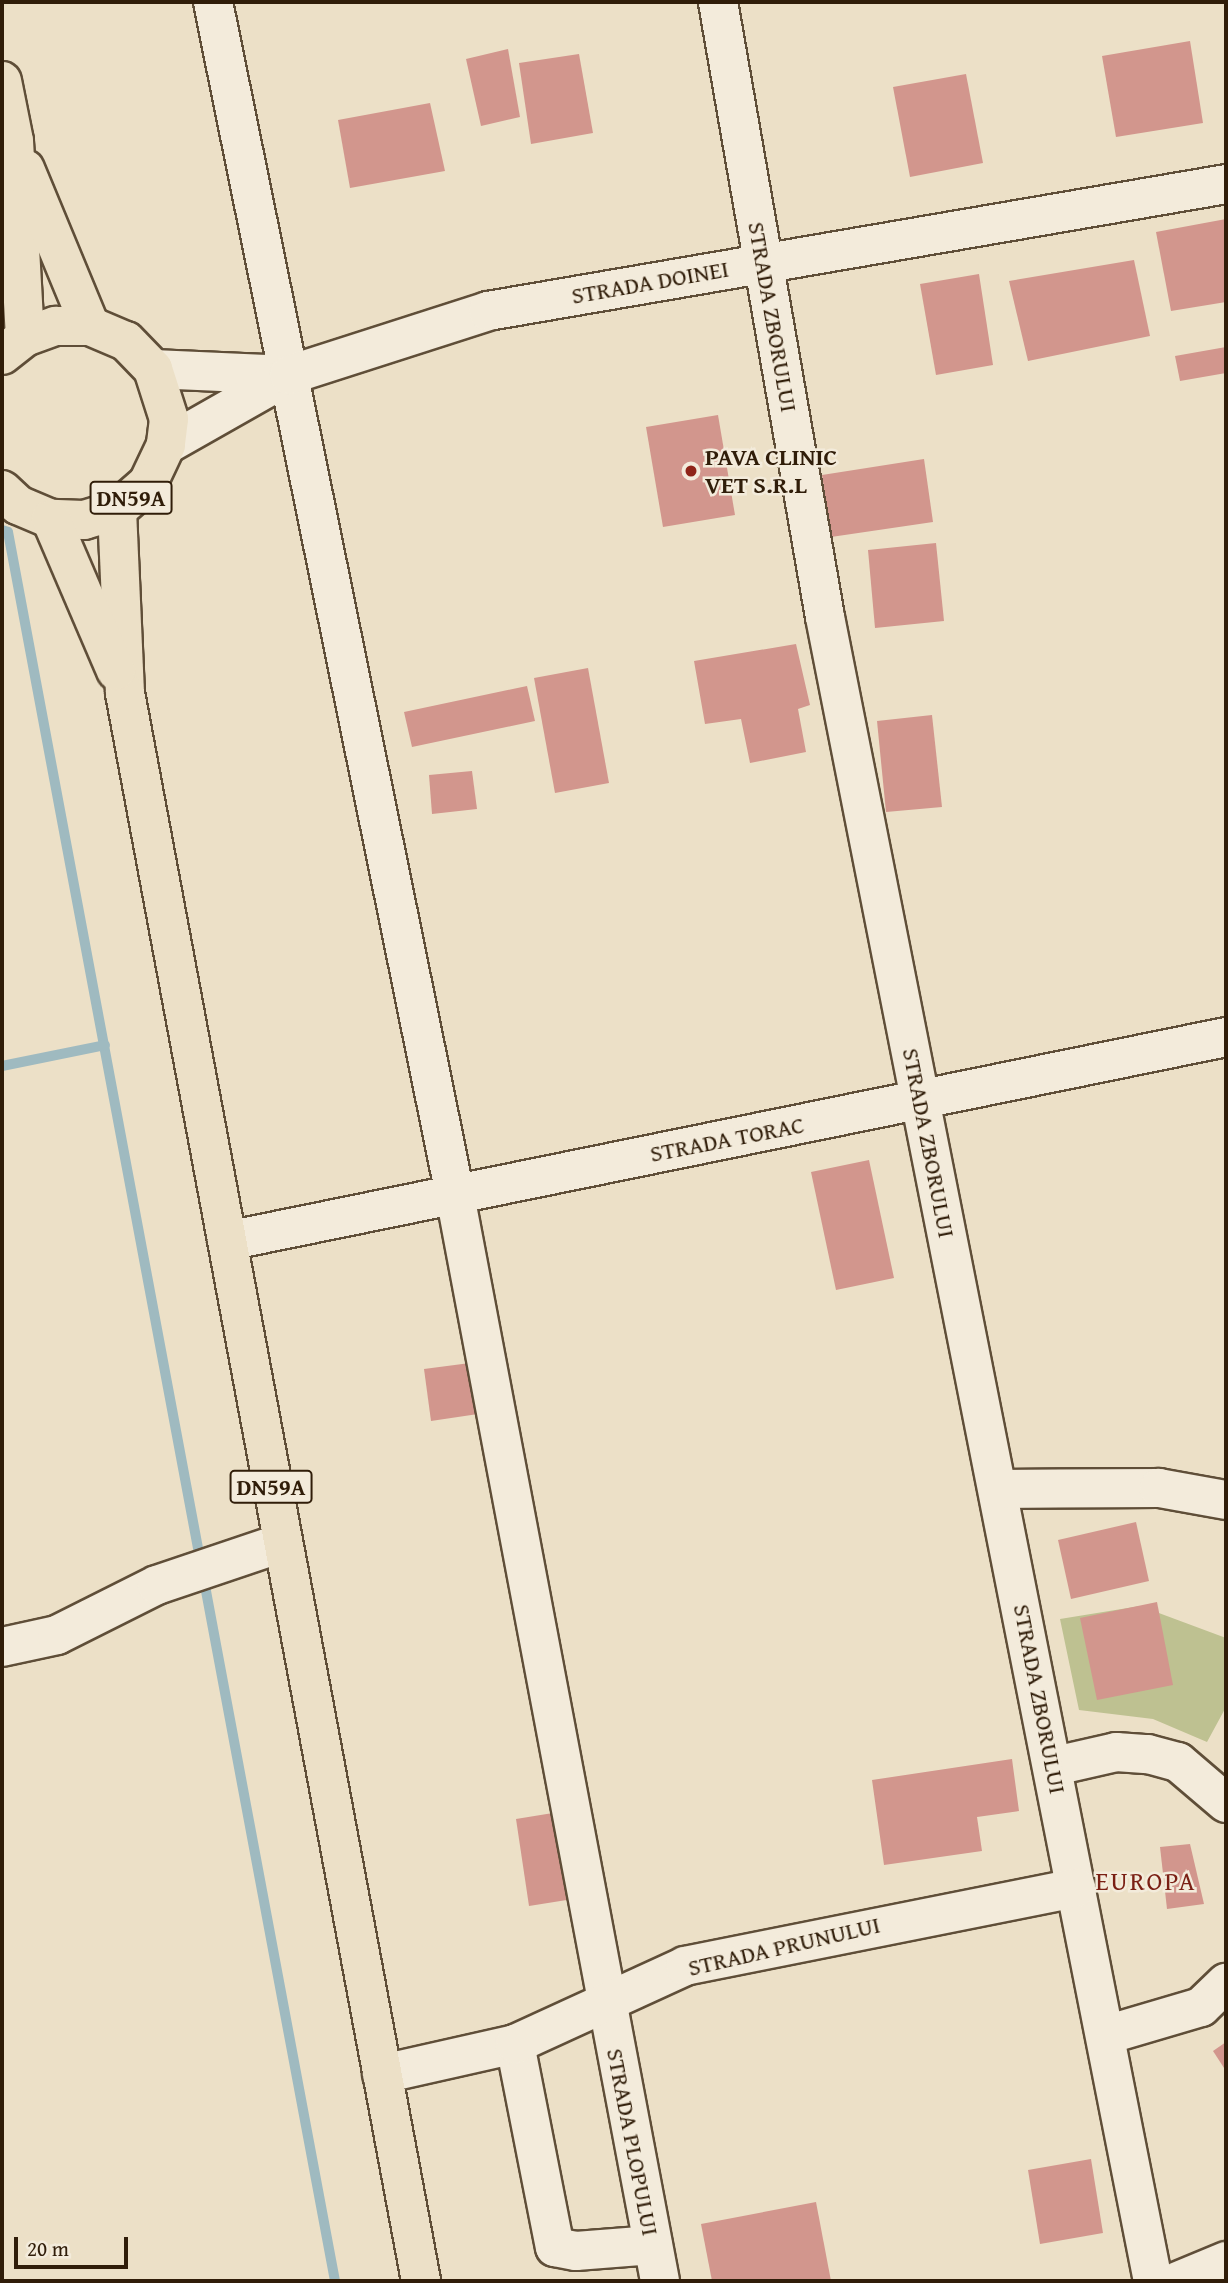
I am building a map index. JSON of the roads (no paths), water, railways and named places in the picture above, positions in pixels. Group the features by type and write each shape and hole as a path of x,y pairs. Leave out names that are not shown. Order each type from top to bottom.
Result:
{"main road":[{"name":"DN59A","path":"2,81 14,141 89,326"},
{"name":"DN59A","path":"2,490 18,505 51,519 84,520 117,510 148,483 166,446 165,393 153,369 126,341 89,326 56,326 13,346 14,141"},
{"name":"DN59A","path":"117,510 125,693 281,1543 421,2281"},
{"name":"DN59A","path":"51,519 125,693"}],"street":[{"name":"STRADA PLOPULUI","path":"213,2 455,1195 657,2263"},
{"name":"STRADA ZBORULUI","path":"719,2 825,617 1055,1766 1076,1888 1153,2281"},
{"name":"STRADA DOINEI","path":"166,446 289,375 488,311 1226,184"},
{"name":"STRADA DOINEI","path":"153,369 289,375"},
{"name":"STRADA TORAC","path":"227,1241 922,1102 1226,1037"},
{"path":"998,1489 1159,1488 1226,1500"},
{"path":"2,1647 57,1635 203,1569 281,1543"},
{"path":"1055,1766 1115,1752 1148,1754 1178,1762 1226,1803"},
{"name":"STRADA PRUNULUI","path":"382,2074 515,2044 685,1966 1076,1888"},
{"path":"1106,2035 1200,2007 1226,1983"},
{"path":"515,2044 548,2231 555,2247 657,2263"},
{"path":"1178,2281 1226,2261"}],"waterway":[{"path":"2,530 8,532 335,2281"},
{"path":"2,1066 105,1045"}],"place":[{"name":"PAVA CLINIC VET S.R.L","path":"691,471"}],"district":[{"name":"EUROPA","path":"1146,1881"}]}
